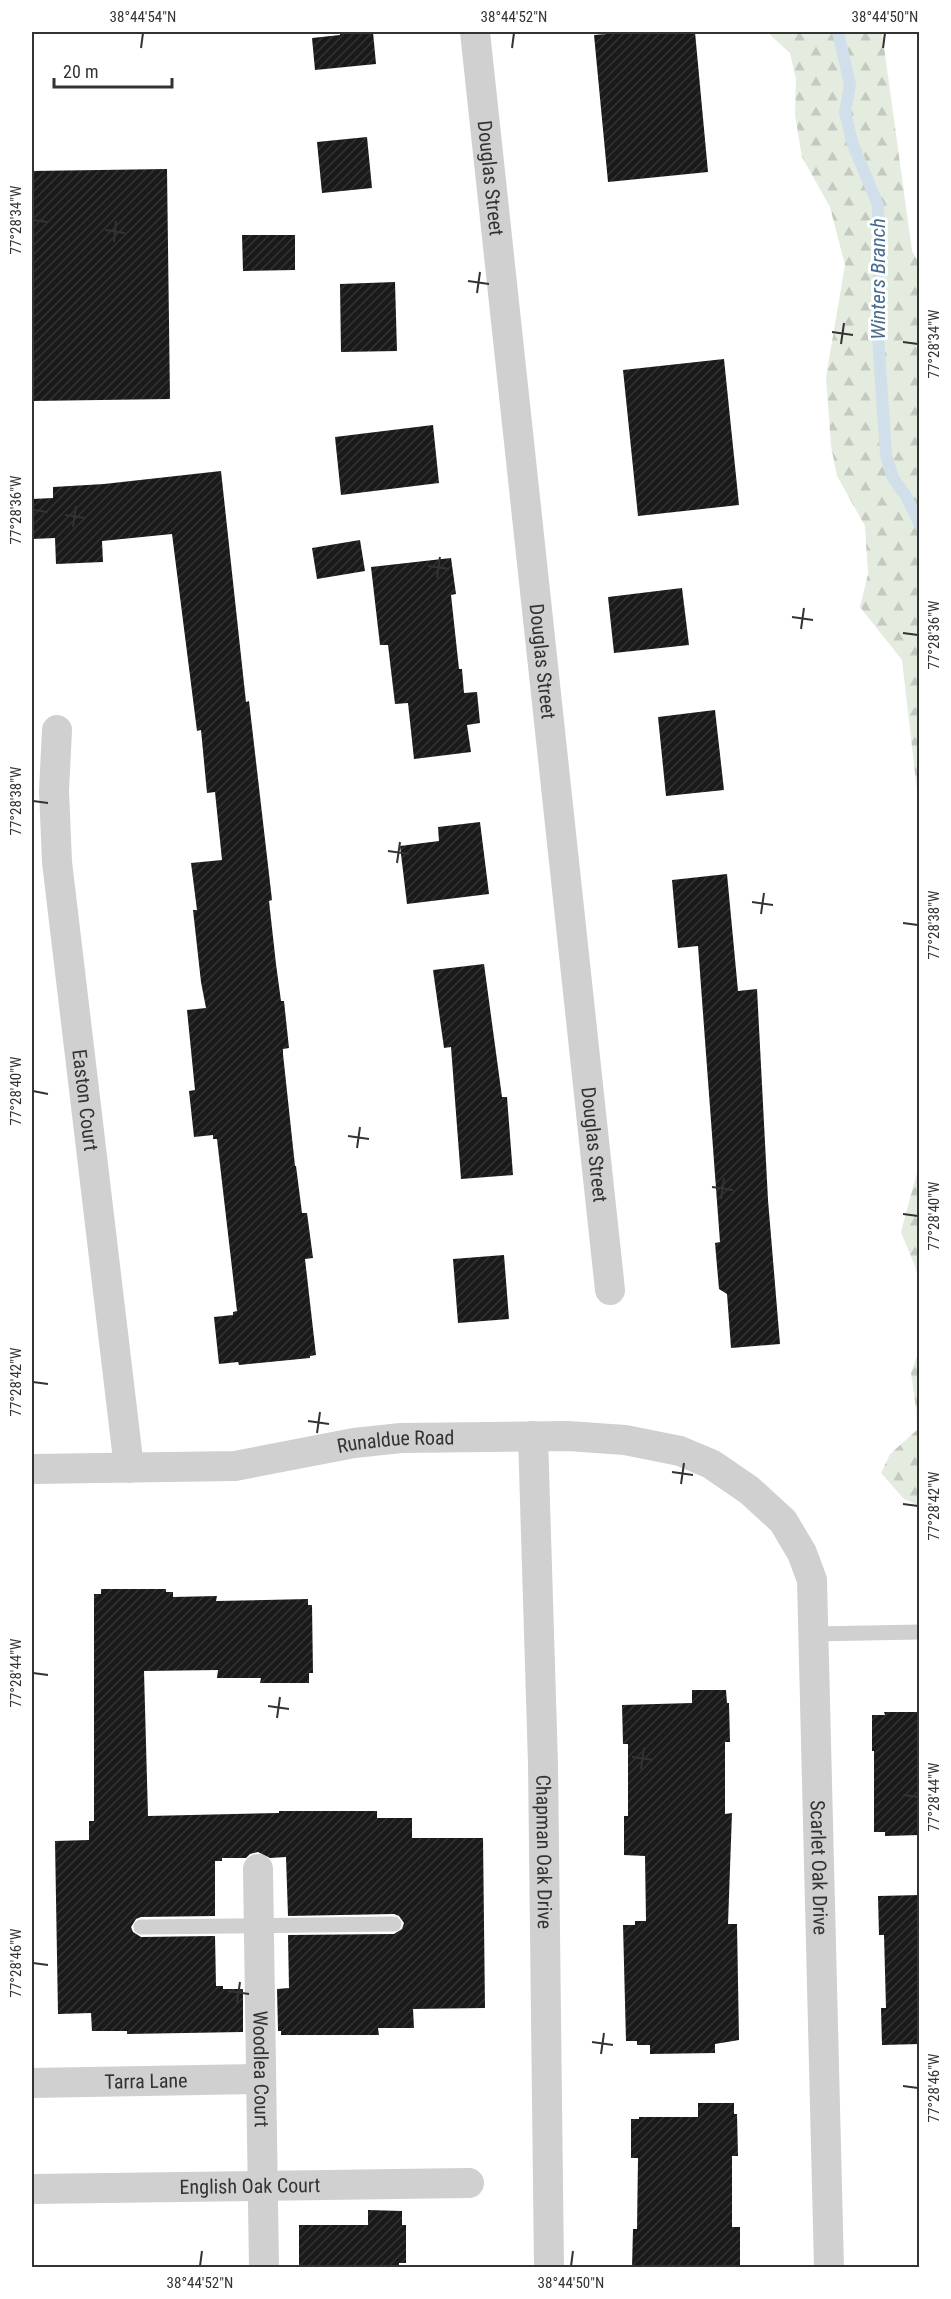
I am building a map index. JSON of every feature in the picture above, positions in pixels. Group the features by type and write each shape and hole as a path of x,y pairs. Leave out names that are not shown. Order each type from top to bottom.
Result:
{"street":[{"name":"Douglas Street","path":"475,32 610,1290"},
{"name":"Easton Court","path":"57,730 54,791 57,862 129,1468"},
{"name":"Chapman Oak Drive","path":"533,1437 543,1764 549,2268"},
{"name":"Runaldue Road","path":"32,1469 235,1466 354,1443 401,1438 602,1437 646,1443 680,1451 711,1464 749,1490"},
{"name":"Scarlet Oak Drive","path":"749,1490 783,1521 809,1566 812,1580 829,2268"},
{"name":"Woodlea Court","path":"258,1869 264,2268"},
{"name":"Tarra Lane","path":"32,2083 261,2079"},
{"name":"English Oak Court","path":"32,2189 469,2183"}],"lane":[{"path":"813,1634 920,1632"},
{"path":"141,1927 394,1924"}],"green space":[{"path":"767,32 882,32 912,251 919,263 919,808 902,660 860,607 868,574 865,526 837,476 831,446 826,377 845,265 830,207 802,157 795,115 796,79 790,53"},
{"path":"919,1165 919,1286 916,1269 901,1232"},
{"path":"919,1350 920,1506 904,1499 881,1473 890,1454 917,1430 911,1373"}],"building":[{"path":"340,32 373,32 376,64 315,70 312,38 340,35"},
{"path":"632,32 695,32 708,172 608,182 594,35"},
{"path":"367,137 372,188 322,193 317,142"},
{"path":"167,169 170,399 32,401 32,171"},
{"path":"242,235 295,235 295,270 243,271"},
{"path":"395,282 397,351 341,352 340,284"},
{"path":"724,359 739,505 638,516 623,370"},
{"path":"433,425 439,483 341,495 335,437"},
{"path":"221,471 246,702 249,701 272,900 269,901 276,964 281,1001 284,1001 289,1048 283,1049 283,1054 295,1166 302,1213 307,1213 313,1258 305,1259 316,1355 310,1358 239,1365 238,1362 219,1364 214,1317 233,1315 233,1312 237,1311 217,1139 213,1139 213,1135 194,1137 189,1091 195,1090 187,1010 206,1008 193,910 197,910 191,863 222,860 215,792 207,793 201,730 197,731 172,534 102,541 103,562 56,564 55,538 32,539 32,499 53,498 53,487 104,484"},
{"path":"360,540 365,571 317,579 312,548"},
{"path":"451,558 456,594 451,595 459,669 462,669 464,693 477,692 480,723 467,725 471,752 414,759 408,703 395,704 388,645 380,645 371,567"},
{"path":"682,588 689,645 614,653 608,597"},
{"path":"715,710 724,790 666,796 658,717"},
{"path":"480,822 489,894 407,904 400,846 439,841 438,827"},
{"path":"727,874 738,991 757,989 768,1200 780,1344 731,1348 727,1294 719,1289 715,1243 720,1242 698,946 678,948 672,880"},
{"path":"484,964 502,1097 507,1097 513,1175 461,1179 451,1047 444,1048 433,970"},
{"path":"504,1255 509,1319 458,1323 453,1259"},
{"path":"101,1589 166,1589 166,1592 173,1592 173,1597 217,1596 216,1601 308,1599 308,1605 312,1605 313,1673 309,1673 309,1683 260,1683 261,1678 217,1678 218,1670 144,1671 148,1816 279,1813 279,1811 377,1811 377,1818 412,1818 412,1838 483,1838 485,2008 413,2009 414,2028 378,2028 379,2035 281,2035 281,2031 278,2031 277,1989 289,1988 288,1935 394,1934 402,1929 404,1923 399,1916 394,1914 288,1916 286,1857 270,1858 258,1852 246,1858 222,1858 222,1861 215,1861 215,1916 141,1917 136,1919 131,1927 133,1932 141,1937 215,1936 216,1986 223,1986 223,1989 243,1989 243,2032 127,2034 127,2031 92,2031 91,2013 58,2014 55,1841 89,1840 89,1821 94,1821 94,1594 101,1594"},
{"path":"692,1690 726,1690 727,1703 729,1703 730,1742 725,1742 725,1814 732,1813 728,1924 737,1924 739,2040 715,2044 715,2053 650,2054 650,2045 637,2045 637,2041 626,2041 623,1925 635,1925 635,1921 646,1921 645,1856 624,1855 624,1816 628,1816 628,1744 623,1744 622,1705 692,1703"},
{"path":"884,1712 920,1712 920,1835 885,1836 885,1832 874,1832 872,1715 885,1715"},
{"path":"920,1895 920,2044 882,2045 881,2008 886,2008 884,1935 879,1935 878,1896"},
{"path":"698,2103 734,2103 734,2114 737,2114 738,2156 732,2156 732,2227 740,2227 740,2267 632,2268 633,2229 637,2229 638,2158 631,2158 631,2119 698,2117"},
{"path":"368,2210 402,2211 402,2225 406,2225 406,2263 399,2263 399,2268 307,2268 307,2266 299,2266 299,2225 368,2225"}],"waterway":[{"name":"Winters Branch","path":"838,32 850,85 845,112 852,142 878,205 877,322 886,455 893,478 906,496 920,525"}]}
